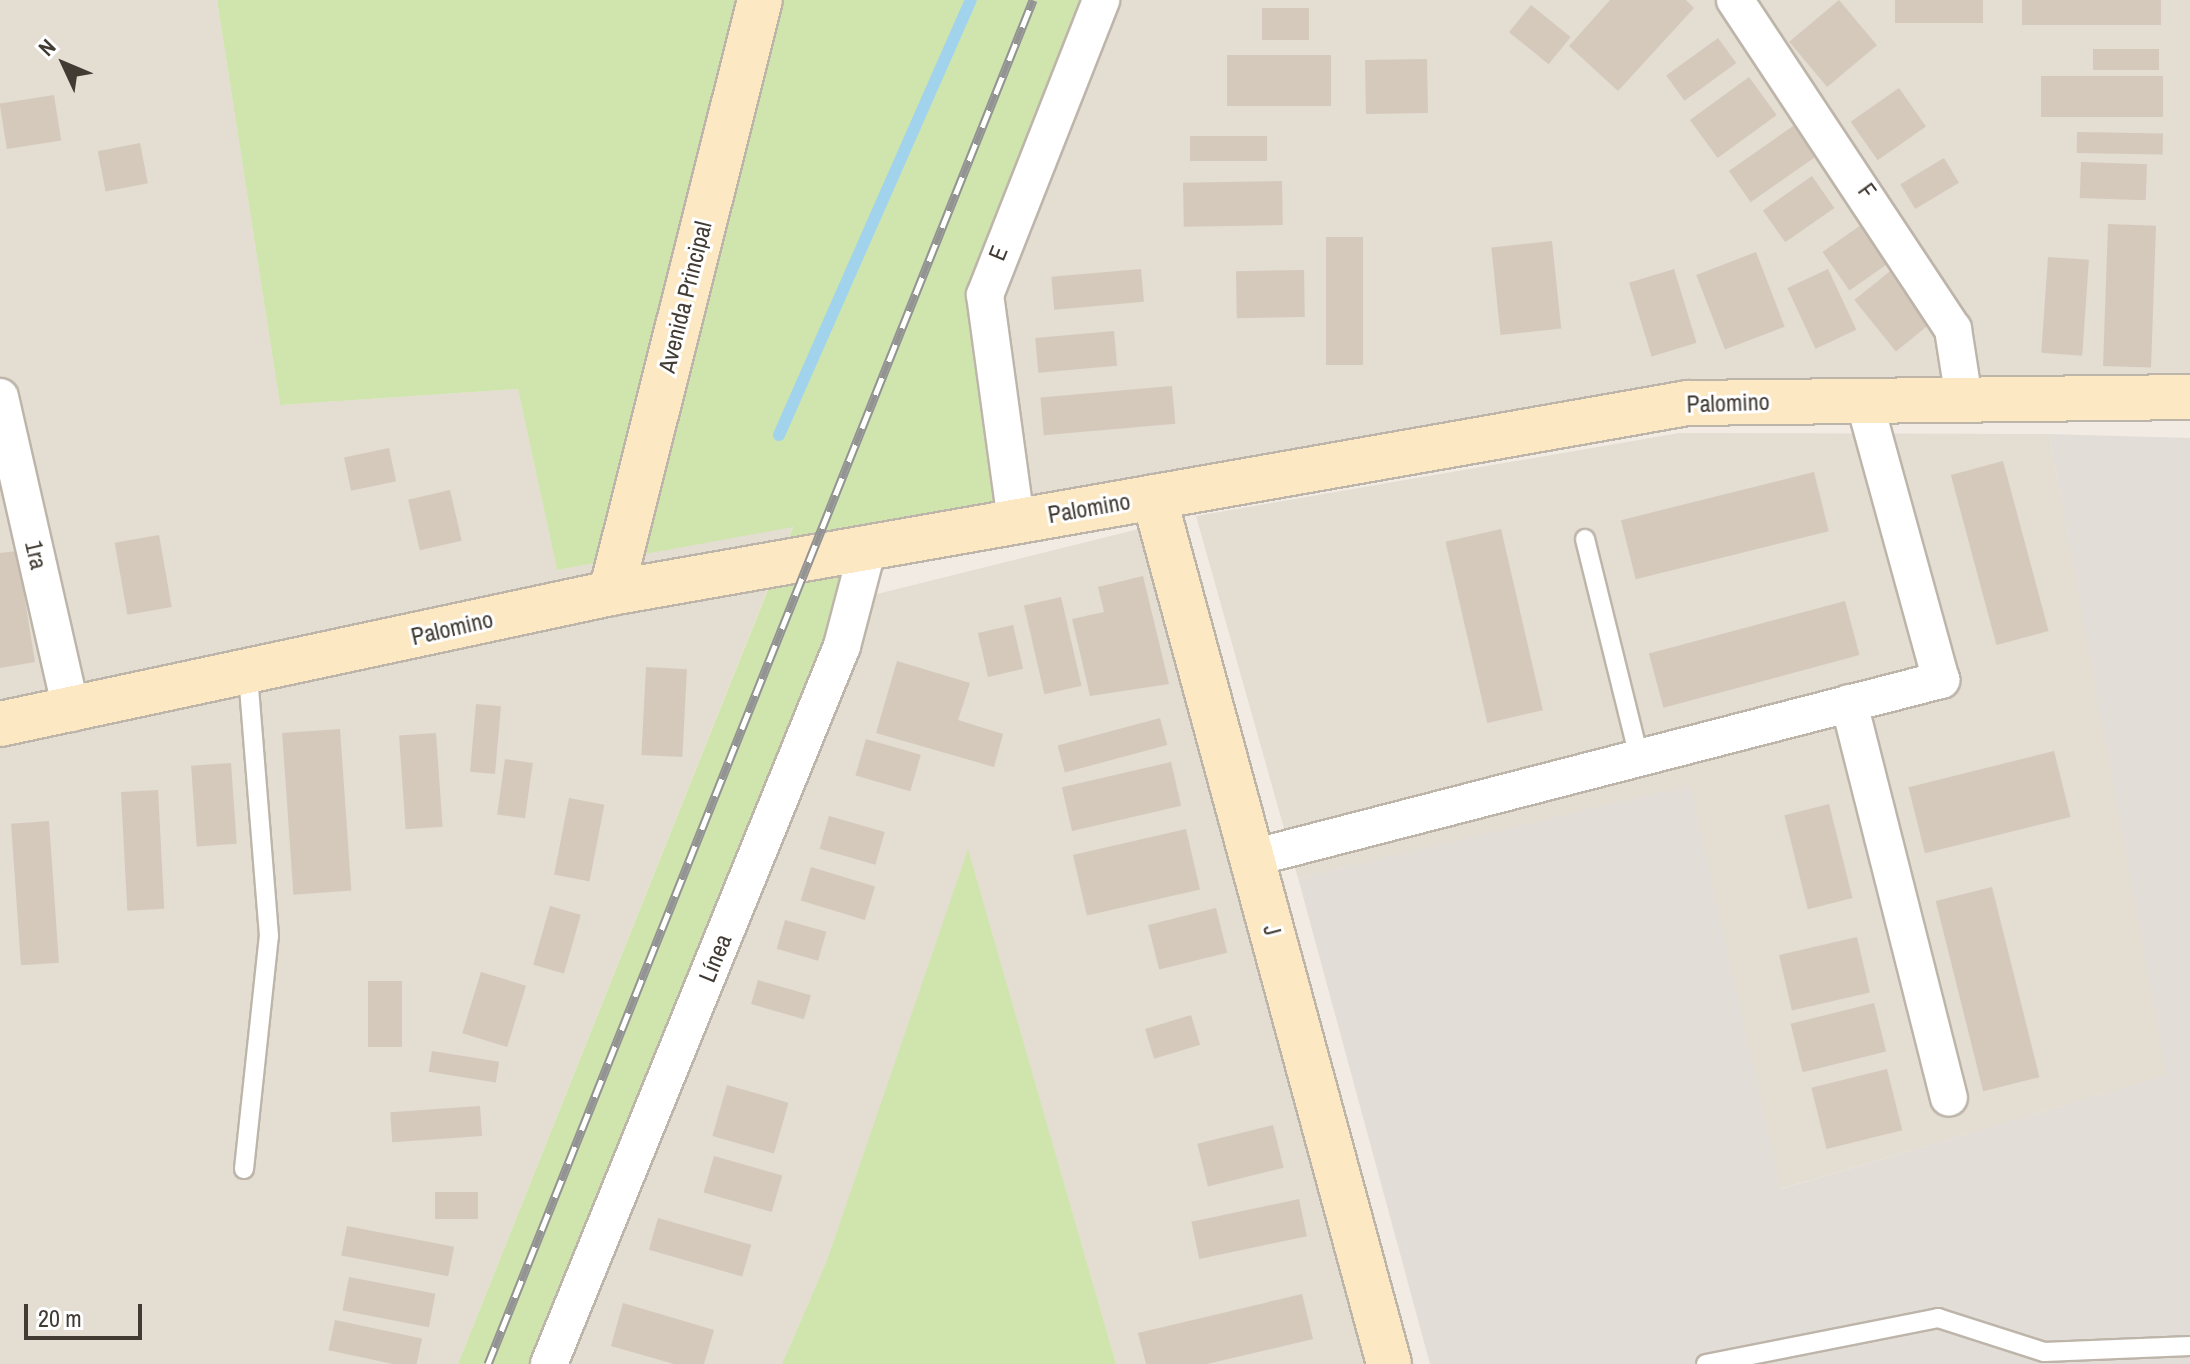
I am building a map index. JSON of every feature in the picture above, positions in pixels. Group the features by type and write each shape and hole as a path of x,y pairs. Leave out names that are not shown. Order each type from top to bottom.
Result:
{"main road":[{"name":"Avenida Principal","path":"611,593 760,0"},
{"name":"Palomino","path":"0,724 72,713 611,593 1687,403 2190,397"},
{"name":"J","path":"1154,497 1389,1364"}],"street":[{"name":"E","path":"1016,521 985,295 1101,0"},
{"name":"F","path":"1735,0 1953,329 1964,399"},
{"name":"1ra","path":"0,397 72,713"},
{"path":"1252,858 1941,680 1864,400"},
{"name":"Línea","path":"549,1364 842,646 868,547"},
{"path":"1849,703 1949,1098"}],"lane":[{"path":"1585,539 1639,758"},
{"path":"244,1169 269,936 248,674"},
{"path":"1706,1364 1938,1318 2044,1352 2190,1346"}],"shaded area":[{"path":"0,0 217,0 280,405 518,389 557,570 793,526 458,1364 0,1364"},
{"path":"1099,0 2190,0 2190,394 1689,382 1026,498 989,274"},
{"path":"1679,433 2049,434 2167,1075 1780,1189 1690,786 1298,878 1196,516"},
{"path":"2049,434 2190,438 2190,1364 1430,1364 1298,878 1690,785 1781,1189 2166,1075"},
{"path":"1143,528 1388,1364 1116,1364 968,850 827,1260 782,1364 555,1364 869,596"}],"green space":[{"path":"217,0 1099,0 989,274 1026,498 868,547 555,1364 458,1364 793,527 557,570 518,389 280,405"},
{"path":"968,849 1116,1364 782,1364 827,1260"}],"building":[{"path":"1610,0 1686,0 1694,8 1618,91 1569,46"},
{"path":"1839,0 1877,45 1827,87 1789,42"},
{"path":"1895,0 1983,0 1983,23 1895,23"},
{"path":"2022,0 2161,0 2161,25 2022,25"},
{"path":"1531,5 1571,37 1549,64 1509,32"},
{"path":"1262,8 1309,8 1309,40 1262,40"},
{"path":"1718,38 1736,63 1684,101 1666,76"},
{"path":"2093,49 2159,49 2159,70 2093,70"},
{"path":"1227,55 1331,55 1331,106 1227,106"},
{"path":"1427,59 1428,113 1366,114 1365,60"},
{"path":"2041,76 2163,76 2163,117 2041,117"},
{"path":"1749,77 1777,115 1718,158 1690,120"},
{"path":"1899,88 1926,127 1878,160 1851,122"},
{"path":"54,95 61,140 7,149 0,104"},
{"path":"1796,124 1818,155 1751,202 1729,171"},
{"path":"2077,132 2163,134 2163,154 2077,153"},
{"path":"1190,136 1267,136 1267,161 1190,161"},
{"path":"140,143 148,183 106,191 98,151"},
{"path":"1944,158 1959,183 1915,209 1900,184"},
{"path":"2081,162 2147,164 2146,200 2080,198"},
{"path":"1812,176 1834,208 1785,242 1763,210"},
{"path":"1282,181 1283,225 1184,227 1183,183"},
{"path":"2108,224 2156,226 2151,368 2103,366"},
{"path":"1861,225 1888,264 1849,290 1822,252"},
{"path":"1326,237 1363,237 1363,365 1326,365"},
{"path":"1552,241 1561,329 1501,335 1491,247"},
{"path":"1756,252 1785,327 1725,350 1696,275"},
{"path":"2048,257 2089,260 2082,356 2041,353"},
{"path":"1894,268 1936,319 1896,351 1854,300"},
{"path":"1141,269 1144,302 1054,310 1051,277"},
{"path":"1674,269 1697,343 1652,356 1629,283"},
{"path":"1828,269 1856,330 1816,349 1787,288"},
{"path":"1304,270 1305,317 1237,318 1236,271"},
{"path":"1114,331 1117,366 1038,373 1035,338"},
{"path":"1172,386 1175,424 1044,435 1041,398"},
{"path":"389,448 396,481 351,491 344,458"},
{"path":"2003,461 2049,631 1996,645 1951,475"},
{"path":"1814,472 1829,531 1636,579 1621,520"},
{"path":"450,490 462,541 420,550 408,500"},
{"path":"1501,529 1543,710 1487,723 1445,542"},
{"path":"159,535 172,607 127,615 115,543"},
{"path":"17,551 35,662 0,668 0,553"},
{"path":"1143,576 1169,684 1090,696 1072,619 1104,612 1098,587"},
{"path":"1061,597 1081,686 1044,694 1024,606"},
{"path":"1845,601 1859,655 1663,708 1649,654"},
{"path":"1013,625 1023,669 988,677 978,633"},
{"path":"897,661 970,683 958,720 1003,734 994,767 876,733"},
{"path":"646,667 687,669 682,757 641,755"},
{"path":"476,704 501,706 495,774 470,772"},
{"path":"1160,718 1167,745 1065,772 1058,745"},
{"path":"340,729 351,891 293,895 282,733"},
{"path":"436,733 443,827 406,829 399,736"},
{"path":"866,739 921,755 910,791 856,776"},
{"path":"2054,751 2070,817 1925,853 1908,787"},
{"path":"505,759 533,763 525,818 497,814"},
{"path":"1171,762 1181,806 1072,831 1062,787"},
{"path":"231,763 237,844 197,847 191,766"},
{"path":"158,790 164,909 127,911 121,792"},
{"path":"569,798 604,805 589,881 554,875"},
{"path":"1829,804 1852,898 1808,909 1784,815"},
{"path":"829,816 885,832 875,865 820,849"},
{"path":"49,821 59,963 21,965 11,824"},
{"path":"1186,829 1200,889 1087,916 1073,855"},
{"path":"811,867 875,887 865,920 801,900"},
{"path":"1992,887 2039,1077 1983,1091 1936,901"},
{"path":"550,906 581,915 564,973 533,965"},
{"path":"1216,908 1227,953 1159,970 1148,925"},
{"path":"785,920 826,932 818,961 777,949"},
{"path":"1857,937 1870,993 1792,1011 1779,955"},
{"path":"481,972 526,986 507,1047 462,1033"},
{"path":"758,980 811,995 804,1019 751,1004"},
{"path":"368,981 402,981 402,1047 368,1047"},
{"path":"1874,1003 1886,1052 1803,1072 1791,1024"},
{"path":"1191,1015 1200,1045 1154,1059 1145,1029"},
{"path":"432,1051 499,1062 496,1082 429,1072"},
{"path":"1887,1069 1902,1130 1827,1149 1811,1088"},
{"path":"727,1085 789,1103 774,1154 712,1136"},
{"path":"480,1106 482,1136 392,1142 390,1112"},
{"path":"1273,1125 1284,1168 1208,1187 1197,1144"},
{"path":"714,1156 782,1176 772,1212 704,1193"},
{"path":"435,1192 478,1192 478,1219 435,1219"},
{"path":"1299,1199 1307,1236 1199,1259 1191,1222"},
{"path":"658,1218 751,1245 742,1276 649,1250"},
{"path":"347,1226 454,1247 448,1276 341,1255"},
{"path":"349,1277 435,1294 429,1327 343,1310"},
{"path":"1302,1294 1313,1339 1207,1364 1146,1364 1138,1333"},
{"path":"623,1303 714,1330 704,1364 674,1364 611,1346"},
{"path":"335,1320 422,1339 417,1364 393,1364 329,1350"}],"waterway":[{"path":"779,435 971,0"}],"railway":[{"path":"488,1364 1033,0"}]}
